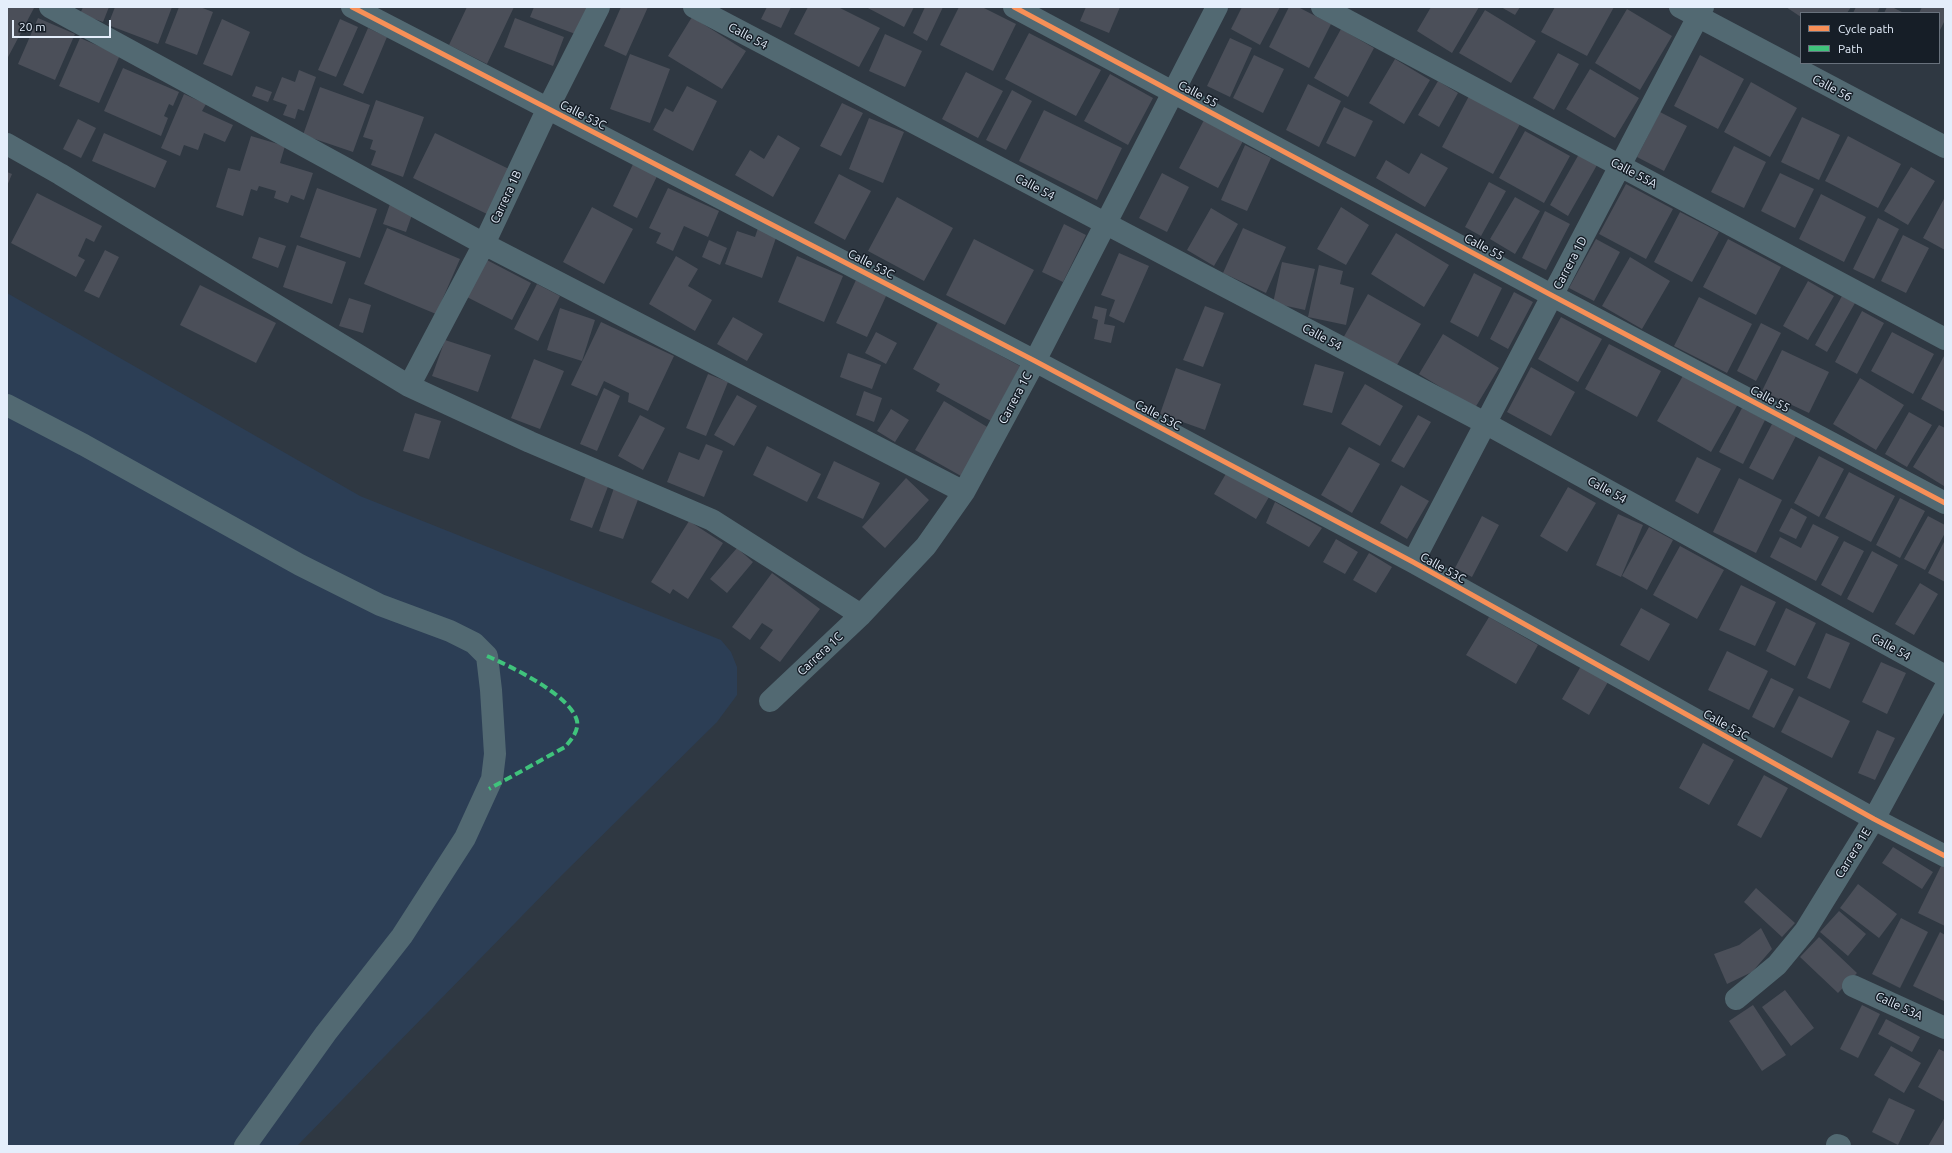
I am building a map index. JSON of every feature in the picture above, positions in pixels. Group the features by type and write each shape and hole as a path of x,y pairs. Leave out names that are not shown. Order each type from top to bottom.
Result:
{"street":[{"path":"50,7 484,244 964,492"},
{"name":"Calle 53C","path":"352,7 1035,361 1413,562 1874,819 1945,856"},
{"name":"Carrera 1B","path":"409,386 484,244 548,108 599,7"},
{"name":"Calle 54","path":"694,7 1485,423 1945,676"},
{"name":"Calle 55","path":"1014,7 1553,296 1945,503"},
{"name":"Carrera 1C","path":"770,701 862,615 926,546 964,492 1035,361 1217,7"},
{"name":"Calle 55A","path":"1322,7 1945,339"},
{"name":"Carrera 1D","path":"1413,562 1620,166 1694,10"},
{"name":"Calle 56","path":"1694,10 1945,147"},
{"path":"7,144 60,174 409,386 530,442 712,520 862,615"},
{"path":"7,405 84,445 300,565 380,605 450,631 474,643 487,656 491,690 495,754 492,779 465,838 402,936 326,1033 244,1146"},
{"name":"Carrera 1E","path":"1736,999 1777,965 1805,931 1874,819 1945,688"},
{"name":"Calle 53A","path":"1852,986 1945,1028"}],"shaded area":[{"path":"7,293 360,496 721,640 731,652 737,667 737,695 717,722 562,875 297,1146 7,1146"}],"building":[{"path":"8,7 34,8 7,59 7,9"},
{"path":"83,7 109,7 103,22 80,14"},
{"path":"115,7 172,7 158,44 108,25"},
{"path":"179,7 200,7 213,12 197,55 165,43"},
{"path":"467,7 514,7 487,64 449,45"},
{"path":"534,7 588,7 578,35 530,17"},
{"path":"621,7 648,7 626,56 604,46"},
{"path":"767,7 791,7 781,28 761,19"},
{"path":"808,7 838,7 880,28 859,67 794,34"},
{"path":"866,7 914,7 904,27"},
{"path":"925,7 943,7 927,41 913,33"},
{"path":"959,7 982,7 1016,24 993,71 940,45"},
{"path":"1086,7 1120,7 1109,33 1080,21"},
{"path":"1242,7 1280,7 1260,45 1231,29"},
{"path":"1289,7 1298,7 1331,24 1309,68 1269,47"},
{"path":"1431,7 1479,7 1452,53 1417,31"},
{"path":"1501,7 1520,7 1515,15"},
{"path":"1555,7 1614,7 1587,56 1541,32"},
{"path":"1786,7 1851,7 1848,12 1800,12 1800,16"},
{"path":"1856,7 1880,7 1878,12 1854,12"},
{"path":"1887,7 1892,7 1902,12 1884,12"},
{"path":"1922,7 1945,7 1945,20 1940,30 1940,12 1920,12"},
{"path":"1627,9 1672,36 1640,90 1595,63"},
{"path":"1485,10 1536,41 1511,83 1459,53"},
{"path":"692,17 746,51 722,89 668,56"},
{"path":"38,18 75,34 55,80 18,64"},
{"path":"515,18 564,37 553,66 504,47"},
{"path":"222,19 250,32 232,76 203,64"},
{"path":"340,19 358,27 336,77 318,70"},
{"path":"368,28 387,37 363,94 343,85"},
{"path":"1341,29 1374,48 1348,97 1314,78"},
{"path":"1029,33 1101,70 1076,116 1005,79"},
{"path":"885,34 922,51 905,87 869,71"},
{"path":"80,38 120,55 99,103 59,86"},
{"path":"1230,38 1252,48 1230,97 1207,86"},
{"path":"1558,53 1579,64 1554,110 1533,98"},
{"path":"630,54 670,69 650,123 610,109"},
{"path":"1254,55 1284,69 1263,113 1233,98"},
{"path":"1700,55 1744,79 1718,129 1674,106"},
{"path":"1395,59 1430,80 1404,124 1369,103"},
{"path":"123,68 179,92 173,106 169,104 164,116 168,118 161,136 104,111"},
{"path":"1590,69 1639,98 1615,138 1566,109"},
{"path":"299,70 316,77 304,111 298,109 295,119 283,115 287,105 273,100 282,77 295,82"},
{"path":"966,72 1003,91 978,138 942,119"},
{"path":"1110,74 1153,98 1128,145 1084,121"},
{"path":"1438,81 1458,93 1439,127 1418,115"},
{"path":"1751,82 1797,108 1770,157 1724,132"},
{"path":"1308,84 1341,101 1319,147 1286,130"},
{"path":"256,86 272,92 268,102 252,96"},
{"path":"687,86 717,101 693,151 653,130 665,108 673,112"},
{"path":"320,87 370,105 353,152 303,135"},
{"path":"1012,90 1032,101 1006,150 986,140"},
{"path":"184,94 206,104 202,111 233,125 225,142 204,133 198,150 184,145 180,156 161,148"},
{"path":"1469,96 1520,124 1493,174 1442,147"},
{"path":"376,100 424,117 403,177 371,165 376,151 370,149 373,140 363,137"},
{"path":"842,103 863,113 841,156 820,146"},
{"path":"1344,107 1373,121 1355,157 1326,143"},
{"path":"1044,110 1122,148 1097,200 1019,161"},
{"path":"1660,112 1687,126 1664,171 1637,157"},
{"path":"1802,117 1840,135 1819,180 1781,162"},
{"path":"869,118 904,132 883,183 849,169"},
{"path":"78,119 96,128 81,158 63,149"},
{"path":"1204,120 1243,141 1218,188 1179,168"},
{"path":"1525,131 1570,156 1544,203 1499,178"},
{"path":"104,133 167,161 155,188 92,161"},
{"path":"435,133 511,170 489,215 413,178"},
{"path":"778,135 800,148 773,197 735,175 750,150 764,159"},
{"path":"251,136 285,146 280,163 313,173 304,200 291,195 288,203 274,198 276,191 259,186 257,191 251,189 243,216 216,207 228,168 240,171"},
{"path":"1848,136 1901,164 1878,208 1825,181"},
{"path":"1245,145 1271,158 1247,211 1221,200"},
{"path":"1734,146 1766,162 1744,208 1711,192"},
{"path":"1421,153 1448,168 1425,207 1376,178 1386,160 1409,174"},
{"path":"1579,154 1597,165 1568,216 1550,205"},
{"path":"635,160 659,172 637,218 613,206"},
{"path":"1911,167 1935,181 1908,225 1884,211"},
{"path":"7,172 12,174 7,186"},
{"path":"1162,173 1189,187 1167,232 1139,218"},
{"path":"1780,173 1814,189 1795,228 1761,211"},
{"path":"839,174 871,191 845,240 814,223"},
{"path":"1489,182 1506,191 1481,236 1465,227"},
{"path":"1626,184 1673,209 1646,259 1599,234"},
{"path":"317,188 377,209 360,258 300,237"},
{"path":"668,188 719,211 708,237 684,226 673,251 656,243 661,233 649,228"},
{"path":"37,193 102,226 94,242 86,238 78,256 85,260 76,277 11,243"},
{"path":"1821,194 1866,217 1844,262 1799,239"},
{"path":"897,197 953,228 924,281 868,251"},
{"path":"1515,197 1540,211 1515,254 1490,239"},
{"path":"1945,197 1945,250 1923,238"},
{"path":"391,201 414,209 406,232 383,224"},
{"path":"592,207 633,229 604,284 563,262"},
{"path":"1341,207 1369,225 1346,265 1317,249"},
{"path":"1211,208 1238,224 1214,266 1187,250"},
{"path":"1545,211 1570,224 1546,270 1522,258"},
{"path":"1680,212 1719,232 1692,282 1654,262"},
{"path":"1878,218 1899,229 1874,279 1853,269"},
{"path":"1064,224 1086,235 1063,282 1042,272"},
{"path":"387,228 460,259 436,314 364,284"},
{"path":"758,228 777,235 762,278 725,264 737,231 755,237"},
{"path":"1243,228 1286,247 1266,293 1223,273"},
{"path":"1396,233 1449,265 1424,307 1371,274"},
{"path":"1903,235 1929,248 1906,293 1881,281"},
{"path":"259,237 286,246 278,268 252,258"},
{"path":"974,239 1034,270 1005,325 946,295"},
{"path":"1596,239 1620,252 1594,301 1569,288"},
{"path":"1728,239 1781,267 1756,315 1703,287"},
{"path":"709,240 727,248 720,265 702,257"},
{"path":"297,245 346,262 332,304 283,287"},
{"path":"105,250 119,257 99,298 84,291"},
{"path":"1119,253 1149,266 1124,323 1109,316 1115,300 1101,295"},
{"path":"676,256 698,269 688,286 712,300 695,331 649,304"},
{"path":"797,256 843,276 824,322 778,302"},
{"path":"1630,257 1670,281 1642,329 1602,306"},
{"path":"483,258 531,283 512,320 465,296"},
{"path":"1282,262 1315,269 1305,310 1273,303"},
{"path":"1319,265 1343,271 1340,284 1354,288 1346,325 1308,317"},
{"path":"1474,273 1502,288 1478,337 1450,322"},
{"path":"856,280 887,294 867,337 836,323"},
{"path":"1808,281 1834,296 1808,340 1783,326"},
{"path":"537,284 560,296 538,341 514,329"},
{"path":"200,285 276,323 256,363 180,325"},
{"path":"1514,292 1533,302 1508,349 1490,339"},
{"path":"1368,294 1421,324 1394,370 1342,340"},
{"path":"1842,296 1855,303 1827,352 1815,345"},
{"path":"1699,297 1752,324 1727,373 1674,346"},
{"path":"349,298 371,305 363,333 339,326"},
{"path":"1095,306 1107,309 1104,324 1115,326 1111,343 1094,339 1098,320 1092,318"},
{"path":"1205,306 1224,313 1203,367 1183,360"},
{"path":"560,308 595,320 582,361 547,350"},
{"path":"1862,311 1884,323 1857,374 1835,362"},
{"path":"733,317 763,334 747,361 717,344"},
{"path":"1561,317 1602,339 1578,382 1538,359"},
{"path":"601,322 674,356 648,411 628,402 629,393 604,381 597,396 571,385"},
{"path":"938,322 1020,366 991,421 936,391 940,384 913,369"},
{"path":"1761,323 1781,333 1756,381 1737,371"},
{"path":"876,332 897,343 886,364 865,353"},
{"path":"1892,332 1934,354 1913,394 1871,371"},
{"path":"1443,334 1499,368 1475,408 1419,374"},
{"path":"445,340 491,355 478,392 432,376"},
{"path":"1609,344 1661,371 1637,417 1585,389"},
{"path":"1782,350 1829,372 1809,413 1762,391"},
{"path":"848,353 881,365 872,389 840,377"},
{"path":"1945,356 1945,412 1921,399"},
{"path":"534,359 564,371 540,429 511,418"},
{"path":"1315,364 1344,372 1332,413 1303,405"},
{"path":"1531,367 1575,392 1551,436 1507,412"},
{"path":"1176,368 1221,384 1205,430 1160,414"},
{"path":"708,374 728,382 706,436 686,428"},
{"path":"1684,374 1738,404 1711,452 1657,421"},
{"path":"1860,378 1904,405 1876,450 1833,424"},
{"path":"1365,384 1403,406 1380,446 1341,424"},
{"path":"604,388 620,396 597,451 580,444"},
{"path":"864,391 882,398 874,422 856,415"},
{"path":"737,395 757,406 734,446 714,435"},
{"path":"944,401 989,428 961,476 915,450"},
{"path":"1742,408 1765,420 1743,464 1719,452"},
{"path":"891,409 909,420 895,442 877,431"},
{"path":"1909,412 1932,425 1907,467 1885,454"},
{"path":"415,413 441,421 429,459 403,451"},
{"path":"640,415 665,428 643,470 618,456"},
{"path":"1418,415 1431,422 1404,468 1391,461"},
{"path":"1772,424 1796,436 1773,480 1749,468"},
{"path":"1939,425 1945,428 1944,486 1913,467"},
{"path":"706,444 723,451 704,497 667,482 679,452 699,460"},
{"path":"767,446 821,474 807,502 753,475"},
{"path":"1349,447 1380,464 1352,513 1321,495"},
{"path":"1819,456 1844,469 1819,517 1794,503"},
{"path":"1697,457 1721,469 1698,514 1675,501"},
{"path":"834,461 880,483 863,519 817,498"},
{"path":"1227,472 1269,497 1256,519 1214,494"},
{"path":"1849,472 1895,496 1871,542 1825,518"},
{"path":"586,476 609,484 592,528 570,520"},
{"path":"906,478 929,500 885,548 862,527"},
{"path":"1739,478 1782,500 1756,553 1713,532"},
{"path":"1401,485 1429,501 1407,539 1380,523"},
{"path":"1568,487 1596,503 1567,552 1540,536"},
{"path":"614,488 639,497 623,539 599,531"},
{"path":"1900,498 1925,511 1900,558 1876,545"},
{"path":"1275,502 1322,528 1309,547 1266,523"},
{"path":"1791,508 1807,517 1796,539 1779,531"},
{"path":"1618,514 1643,525 1621,577 1596,565"},
{"path":"1482,516 1499,525 1472,577 1455,568"},
{"path":"1928,516 1945,525 1945,533 1925,570 1904,559"},
{"path":"689,521 723,543 688,599 673,589 670,594 651,582"},
{"path":"1813,524 1839,537 1816,581 1770,557 1780,537 1801,548"},
{"path":"1649,527 1673,540 1647,590 1622,576"},
{"path":"1336,539 1358,552 1345,574 1323,562"},
{"path":"1945,540 1945,582 1928,573"},
{"path":"1844,541 1864,551 1841,596 1821,585"},
{"path":"1680,546 1724,570 1697,619 1653,595"},
{"path":"737,548 753,562 727,593 710,579"},
{"path":"1872,551 1898,565 1873,613 1847,599"},
{"path":"1369,553 1392,567 1376,593 1353,580"},
{"path":"772,573 820,609 780,662 760,648 773,630 762,623 750,640 732,627"},
{"path":"1920,583 1938,594 1914,635 1895,624"},
{"path":"1741,585 1776,602 1755,646 1719,630"},
{"path":"1641,608 1670,624 1649,661 1620,645"},
{"path":"1786,608 1816,623 1795,666 1766,651"},
{"path":"1489,617 1538,645 1516,684 1466,655"},
{"path":"1826,633 1850,643 1830,689 1807,678"},
{"path":"1727,651 1768,671 1749,710 1708,690"},
{"path":"1881,662 1906,673 1887,714 1862,702"},
{"path":"1581,666 1608,682 1589,715 1562,699"},
{"path":"1771,678 1794,689 1774,728 1752,717"},
{"path":"1799,696 1850,721 1832,758 1781,732"},
{"path":"1877,730 1895,738 1875,780 1858,773"},
{"path":"1703,743 1734,760 1709,805 1679,788"},
{"path":"1764,775 1788,788 1761,838 1737,825"},
{"path":"1893,847 1933,872 1922,889 1882,863"},
{"path":"1942,864 1945,866 1945,926 1918,913"},
{"path":"1858,884 1897,914 1879,938 1840,908"},
{"path":"1756,888 1795,923 1782,937 1744,902"},
{"path":"1839,911 1866,934 1848,956 1820,932"},
{"path":"1901,918 1928,932 1900,988 1872,974"},
{"path":"1761,928 1772,949 1752,972 1727,984 1714,954 1739,945"},
{"path":"1940,932 1945,935 1944,1001 1913,986"},
{"path":"1819,937 1857,973 1838,993 1800,957"},
{"path":"1785,990 1814,1028 1791,1046 1762,1007"},
{"path":"1753,1005 1786,1055 1762,1071 1729,1021"},
{"path":"1862,1005 1880,1014 1858,1058 1840,1049"},
{"path":"1886,1019 1920,1037 1912,1052 1878,1034"},
{"path":"1891,1046 1921,1063 1904,1093 1874,1075"},
{"path":"1939,1049 1945,1052 1945,1102 1918,1087"},
{"path":"1889,1098 1915,1110 1898,1145 1872,1132"},
{"path":"1945,1117 1945,1146 1928,1146"}],"marked path":[{"path":"487,656 524,674 552,692 564,701 572,711 577,721 577,728 574,735 565,747 489,789"}],"cycle path":[{"path":"352,7 1035,361 1413,562 1874,819 1945,856"},
{"path":"1014,7 1553,296 1945,503"}]}
